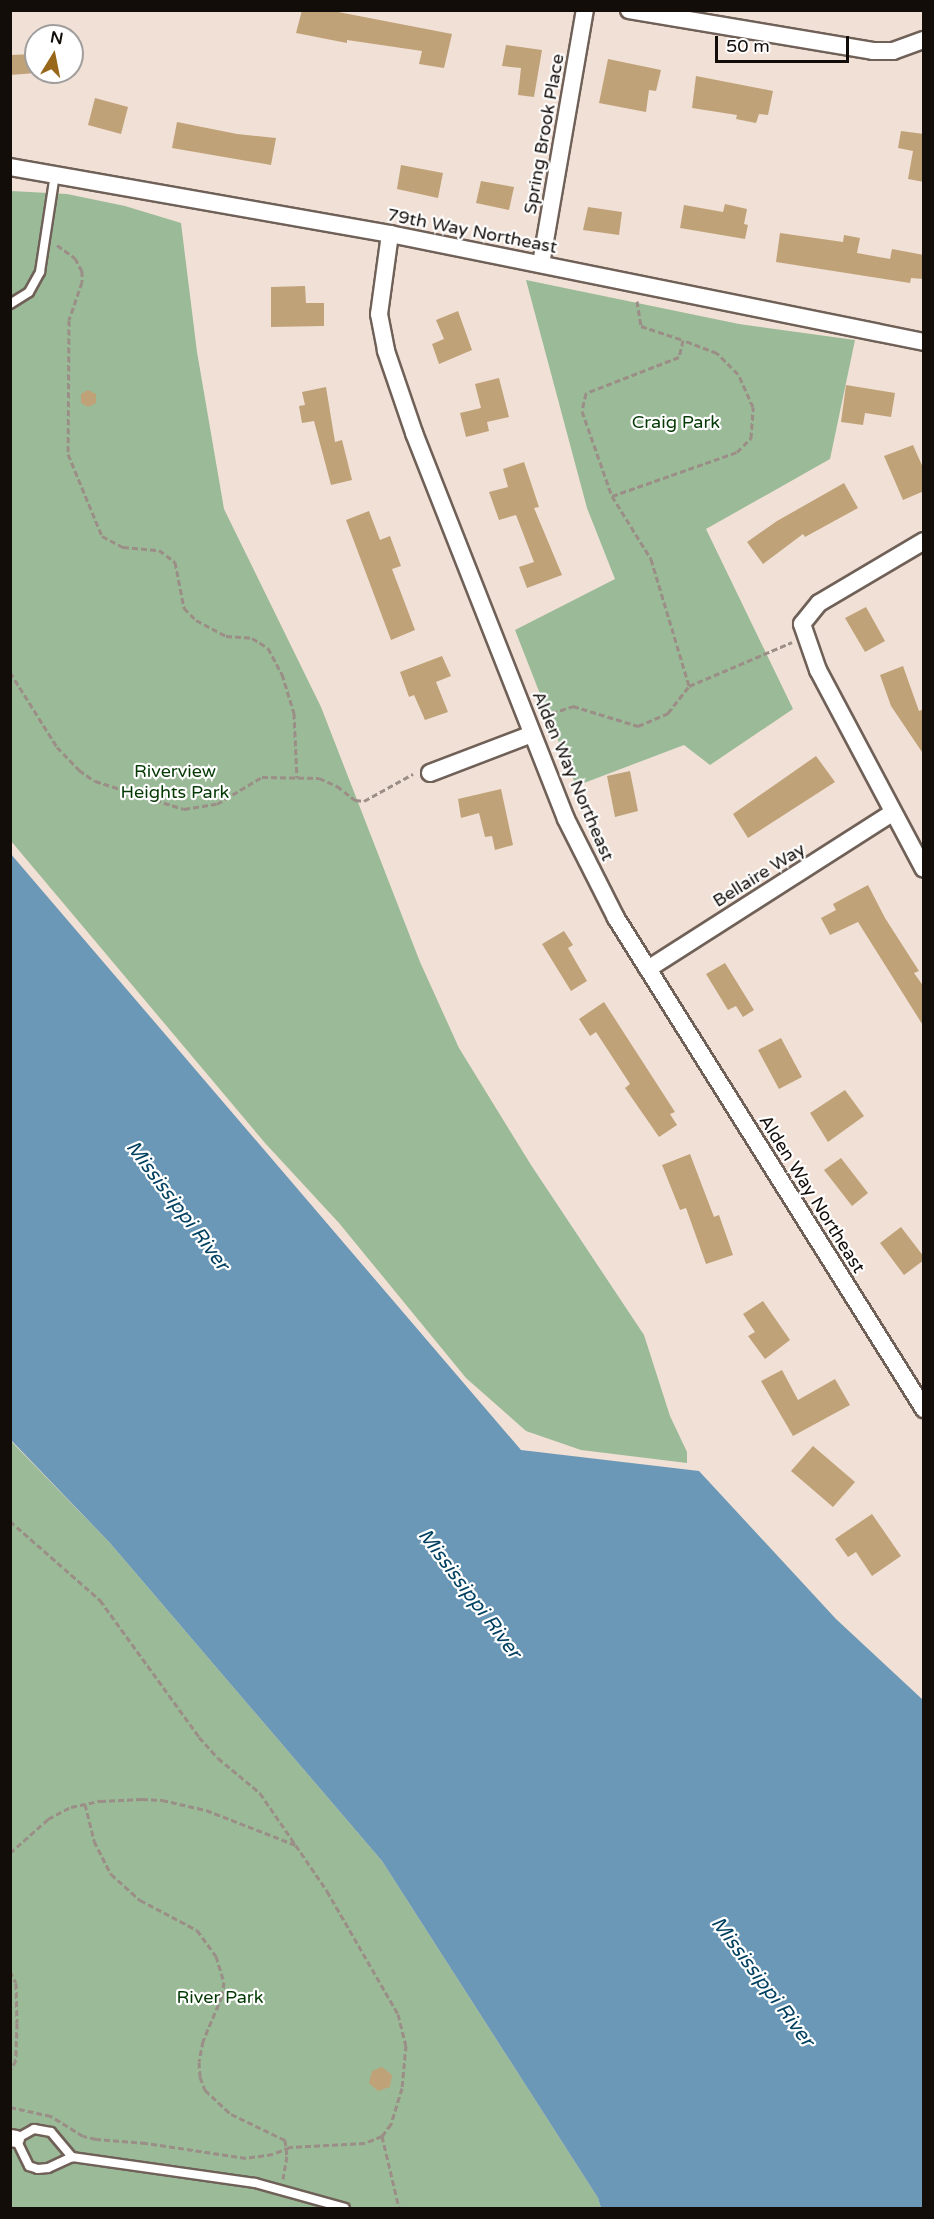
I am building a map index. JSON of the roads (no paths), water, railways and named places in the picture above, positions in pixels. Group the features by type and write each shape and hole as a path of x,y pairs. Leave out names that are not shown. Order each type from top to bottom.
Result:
{"street":[{"name":"Spring Brook Place","path":"541,264 585,10"},
{"path":"629,10 873,51 892,51 924,40"},
{"name":"79th Way Northeast","path":"10,167 390,234 924,342"},
{"name":"Alden Way Northeast","path":"390,234 379,314 386,351 414,433 566,819 616,918 924,1409"},
{"path":"924,541 819,603 802,624 818,670 892,813 924,869"},
{"path":"430,773 529,728"},
{"name":"Bellaire Way","path":"648,969 892,813"}],"lane":[{"path":"10,304 29,292 40,272 55,174"},
{"path":"72,2157 51,2132 34,2129 13,2138 29,2166 38,2169 48,2168 72,2157 188,2172 281,2189 330,2206 345,2208"}],"water":[{"name":"Mississippi River","path":"10,853 521,1450 699,1471 836,1619 923,1700 923,2208 601,2208 598,2198 382,1861 110,1543 11,1440"}],"park label":[{"name":"Craig Park","path":"676,422"},
{"name":"Riverview Heights Park","path":"175,782"},
{"name":"River Park","path":"220,1997"}]}
